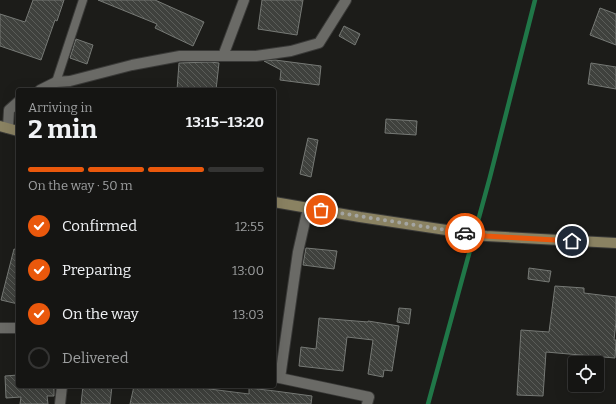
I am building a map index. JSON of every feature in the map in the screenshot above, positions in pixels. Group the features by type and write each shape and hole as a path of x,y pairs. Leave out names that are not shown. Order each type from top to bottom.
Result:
{"main road":[{"path":"276,202 486,236 616,243"}],"street":[{"path":"223,56 244,0"},
{"path":"44,88 56,82 70,81 132,65 180,56 256,56 291,51 319,44 346,0"},
{"path":"9,128 9,110 16,104"},
{"path":"308,208 298,252 277,377 369,397 367,404"},
{"path":"0,328 16,328"},
{"path":"60,404 62,388"}],"lane":[{"path":"56,82 83,0"}],"building":[{"path":"33,0 64,0 57,21 55,20 41,60 0,46 0,14 25,22"},
{"path":"98,0 155,0 204,22 193,46 155,28 157,24"},
{"path":"262,0 303,0 297,35 258,29"},
{"path":"600,8 616,14 616,45 590,35"},
{"path":"344,26 360,34 355,45 339,36"},
{"path":"76,39 93,45 87,64 70,58"},
{"path":"275,60 321,66 319,85 280,80 281,70 264,61"},
{"path":"179,63 219,63 216,88 177,88"},
{"path":"591,63 616,67 616,89 588,84"},
{"path":"386,119 417,121 416,135 385,133"},
{"path":"308,138 318,140 311,177 300,174"},
{"path":"306,248 337,251 334,269 303,265"},
{"path":"14,249 16,250 16,304 1,300"},
{"path":"529,268 551,271 549,282 528,279"},
{"path":"555,286 584,288 584,293 616,297 614,340 616,340 615,358 546,352 543,396 517,395 521,330 549,332"},
{"path":"399,308 411,309 409,324 397,322"},
{"path":"319,318 368,321 399,326 392,371 384,370 383,377 368,374 373,340 347,337 343,371 299,366 301,347 316,349"},
{"path":"16,375 16,388 54,388 54,396 47,396 48,404 20,404 21,397 6,398 5,376"},
{"path":"83,388 112,388 110,404 81,404"},
{"path":"134,388 202,388 249,394 249,388 312,396 311,404 130,404"}],"waterway":[{"path":"428,404 490,177 535,0"}],"way so far":[{"path":"321,210 465,233"}],"route":[{"path":"465,233 486,236 572,241"}]}
